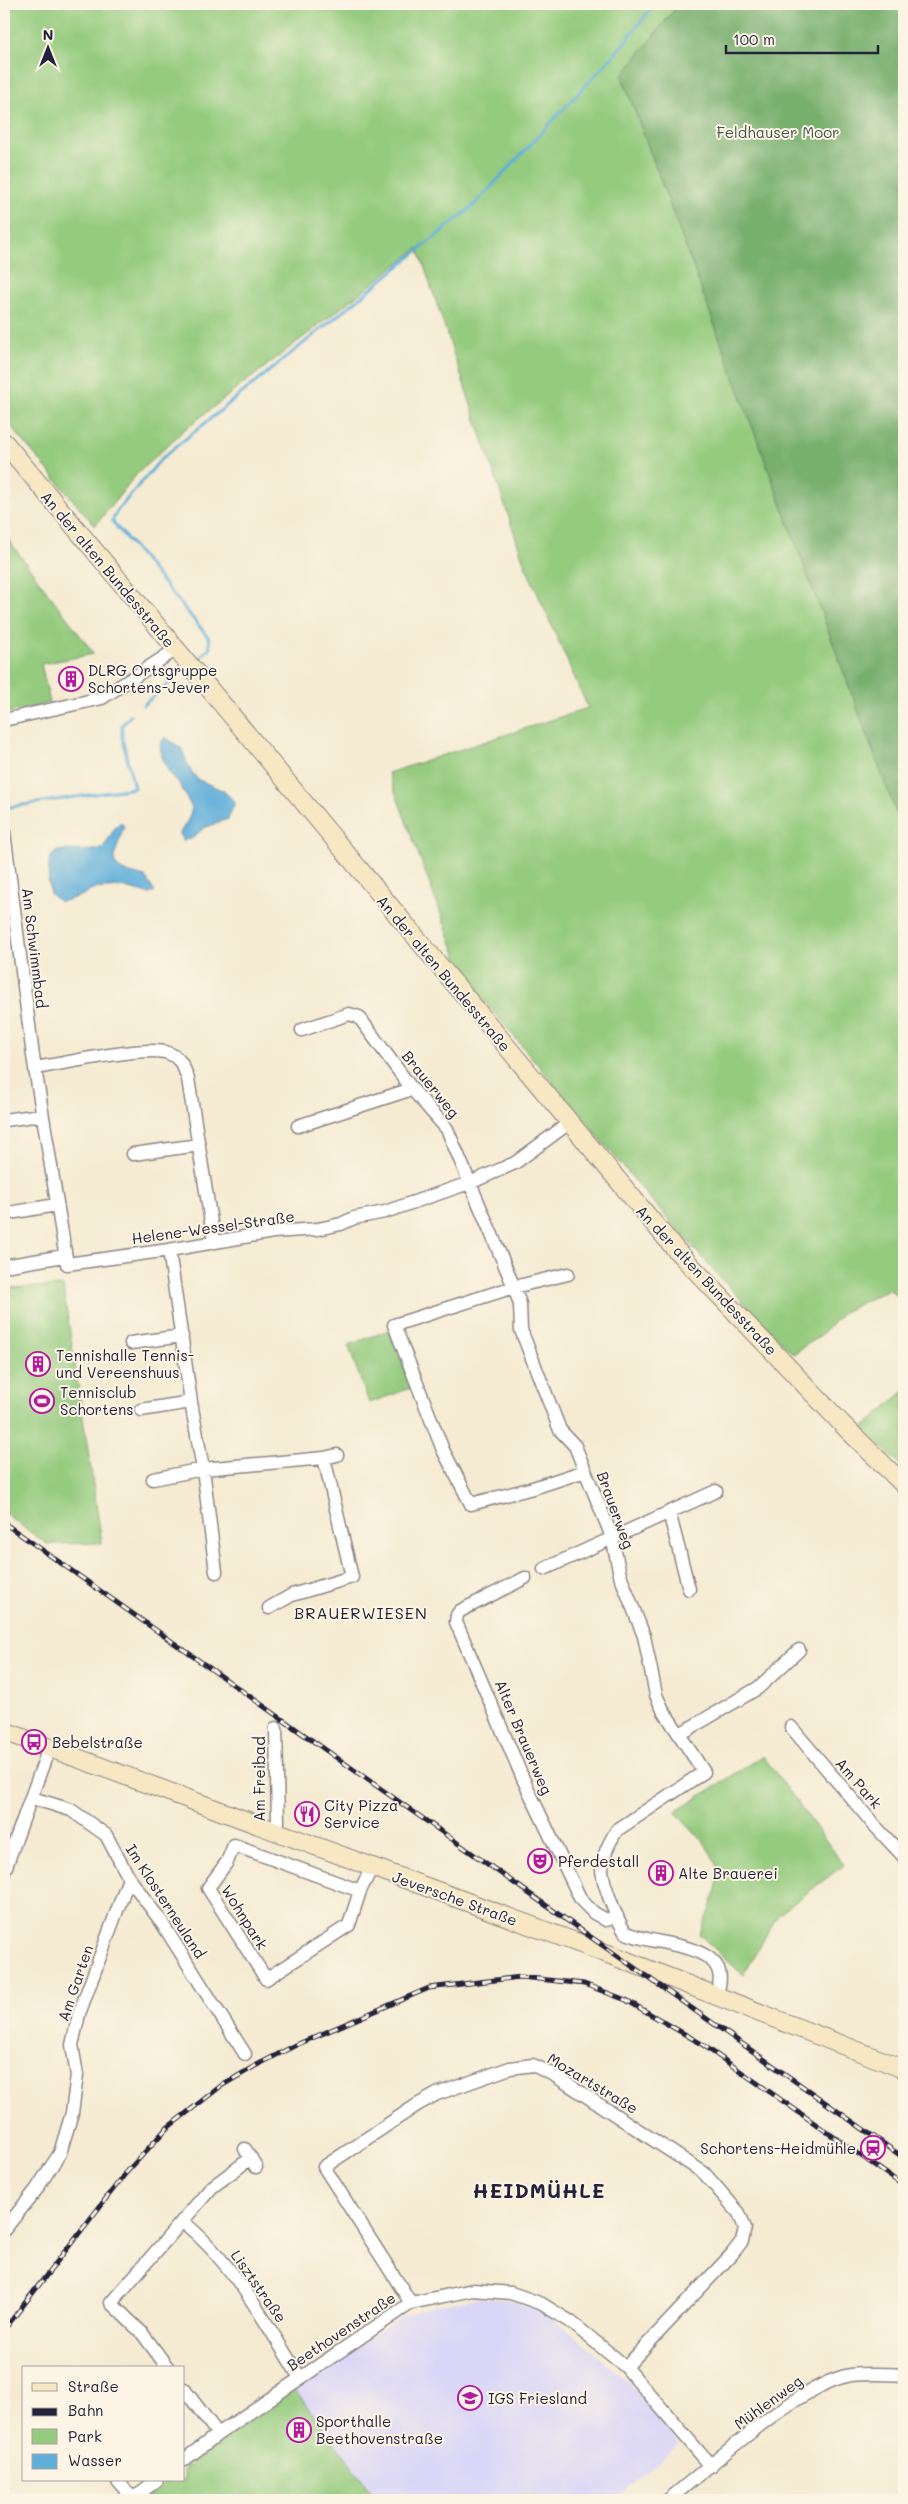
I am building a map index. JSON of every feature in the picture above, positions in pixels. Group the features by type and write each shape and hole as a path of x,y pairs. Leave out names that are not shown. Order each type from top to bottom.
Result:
{"street":[{"name":"An der alten Bundesstraße","path":"4,442 568,1123 676,1250 845,1427 904,1485"},
{"path":"4,720 102,698 175,650"},
{"name":"Am Schwimmbad","path":"4,832 35,1068"},
{"name":"Brauerweg","path":"302,1030 349,1014 359,1017 412,1089 447,1129 472,1182 514,1287 520,1304 521,1330 560,1430 575,1446 612,1537 620,1575 644,1636 656,1695 663,1710 704,1772 617,1830 609,1842 602,1871 617,1916 625,1932 629,1935 673,1943 705,1954 719,1975 720,1983 716,1995"},
{"path":"4,1266 64,1256 35,1068 128,1052 155,1050 168,1053 183,1065 188,1078 214,1241"},
{"path":"298,1126 412,1089"},
{"path":"4,1120 41,1115"},
{"name":"Helene-Wessel-Straße","path":"64,1256 67,1264 169,1250 214,1241 334,1226 354,1218 385,1212 472,1182 515,1163 568,1123"},
{"path":"133,1154 199,1146"},
{"path":"4,1214 56,1205"},
{"path":"169,1250 191,1402 203,1469 216,1572"},
{"path":"568,1274 514,1287 394,1325 443,1450 471,1504 585,1472"},
{"path":"131,1343 182,1336"},
{"path":"141,1410 191,1402"},
{"path":"153,1479 203,1469 331,1457 352,1577 292,1595 269,1608"},
{"path":"544,1569 716,1491"},
{"path":"669,1512 689,1588"},
{"name":"Alter Brauerweg","path":"525,1578 460,1611 456,1622 524,1782 581,1900 594,1913 606,1920 617,1916"},
{"path":"680,1734 758,1688 799,1650"},
{"name":"Am Park","path":"791,1727 875,1826 904,1857"},
{"name":"Am Freibad","path":"275,1830 278,1822 276,1728"},
{"name":"Jeversche Straße","path":"4,1731 275,1830 903,2065"},
{"path":"4,1872 49,1748"},
{"name":"Im Klosterneuland","path":"32,1798 71,1810 106,1836 129,1878 160,1920 245,2054"},
{"name":"Wohnpark","path":"360,1890 234,1845 227,1862 208,1888 266,1979 349,1925 360,1890 372,1867"},
{"name":"Am Garten","path":"4,2230 36,2190 60,2153 72,2113 77,2075 72,2045 79,2014 129,1878"},
{"name":"Mozartstraße","path":"412,2303 324,2168 416,2105 437,2094 510,2068 533,2065 554,2075 704,2173 740,2213 745,2228 742,2241 732,2254 626,2367"},
{"path":"167,2366 142,2333 111,2302 212,2186 251,2158"},
{"name":"Lisztstraße","path":"182,2221 206,2240 251,2300 300,2378"},
{"name":"Beethovenstraße","path":"185,2459 218,2434 412,2303 473,2290 511,2293 542,2304 571,2322 626,2367 711,2466"},
{"name":"Mühlenweg","path":"668,2500 779,2412 812,2389 849,2375 904,2375"},
{"path":"185,2390 218,2434"},
{"path":"118,2482 132,2500 154,2482"}],"shaded area":[{"name":"IGS Friesland","path":"477,2298 514,2300 554,2318 628,2381 679,2444 615,2500 377,2500 294,2389 402,2316 428,2307"}],"green space":[{"path":"4,4 679,4 622,76 904,834 904,1103 900,1109 904,1115 904,1304 889,1289 845,1311 821,1335 793,1354 713,1270 647,1195 465,978 388,773 588,708 525,565 418,248 184,430 136,475 95,526 4,418"},
{"name":"Feldhauser Moor","path":"679,4 904,4 904,834 622,76"},
{"path":"4,534 94,654 41,664 50,703 4,714"},
{"name":"Tennisclub Schortens","path":"63,1286 102,1543 47,1544 4,1513 4,1288"},
{"path":"390,1330 411,1388 369,1403 348,1345"},
{"path":"904,1391 904,1469 863,1428"},
{"path":"763,1756 844,1865 778,1915 743,1975 699,1934 715,1893 718,1871 706,1846 675,1812"},
{"path":"294,2389 377,2500 144,2500 166,2482 185,2482 185,2468"}],"water":[{"path":"165,737 182,749 188,766 197,779 224,791 235,802 228,819 204,828 191,839 182,840 180,833 189,818 192,808 179,783 168,771 162,757 160,744"},
{"path":"121,822 124,826 115,854 115,864 123,871 145,877 155,892 149,894 121,887 92,889 83,895 61,902 50,894 48,874 53,854 68,850 103,848 116,826"}],"waterway":[{"path":"199,658 210,648 209,638 112,521 117,511 162,458 473,206 616,53 655,4"},
{"path":"143,705 177,677"},
{"path":"4,808 134,788 122,737 122,725 131,715"}],"railway":[{"path":"4,1523 904,2158"},
{"path":"4,2330 125,2174 166,2129 221,2086 255,2066 296,2045 429,1988 521,1977 584,1984 626,2000 700,2043 904,2186"}],"place":[{"name":"DLRG Ortsgruppe Schortens-Jever","path":"71,679"},
{"name":"Tennishalle Tennis- und Vereenshuus","path":"38,1364"},
{"name":"Tennisclub Schortens","path":"42,1401"},
{"name":"Bebelstraße","path":"34,1742"},
{"name":"City Pizza Service","path":"307,1814"},
{"name":"Pferdestall","path":"540,1861"},
{"name":"Alte Brauerei","path":"661,1873"},
{"name":"Schortens-Heidmühle","path":"873,2148"},
{"name":"IGS Friesland","path":"470,2398"},
{"name":"Sporthalle Beethovenstraße","path":"299,2430"}],"district":[{"name":"BRAUERWIESEN","path":"361,1612"},
{"name":"HEIDMÜHLE","path":"539,2190"}]}
